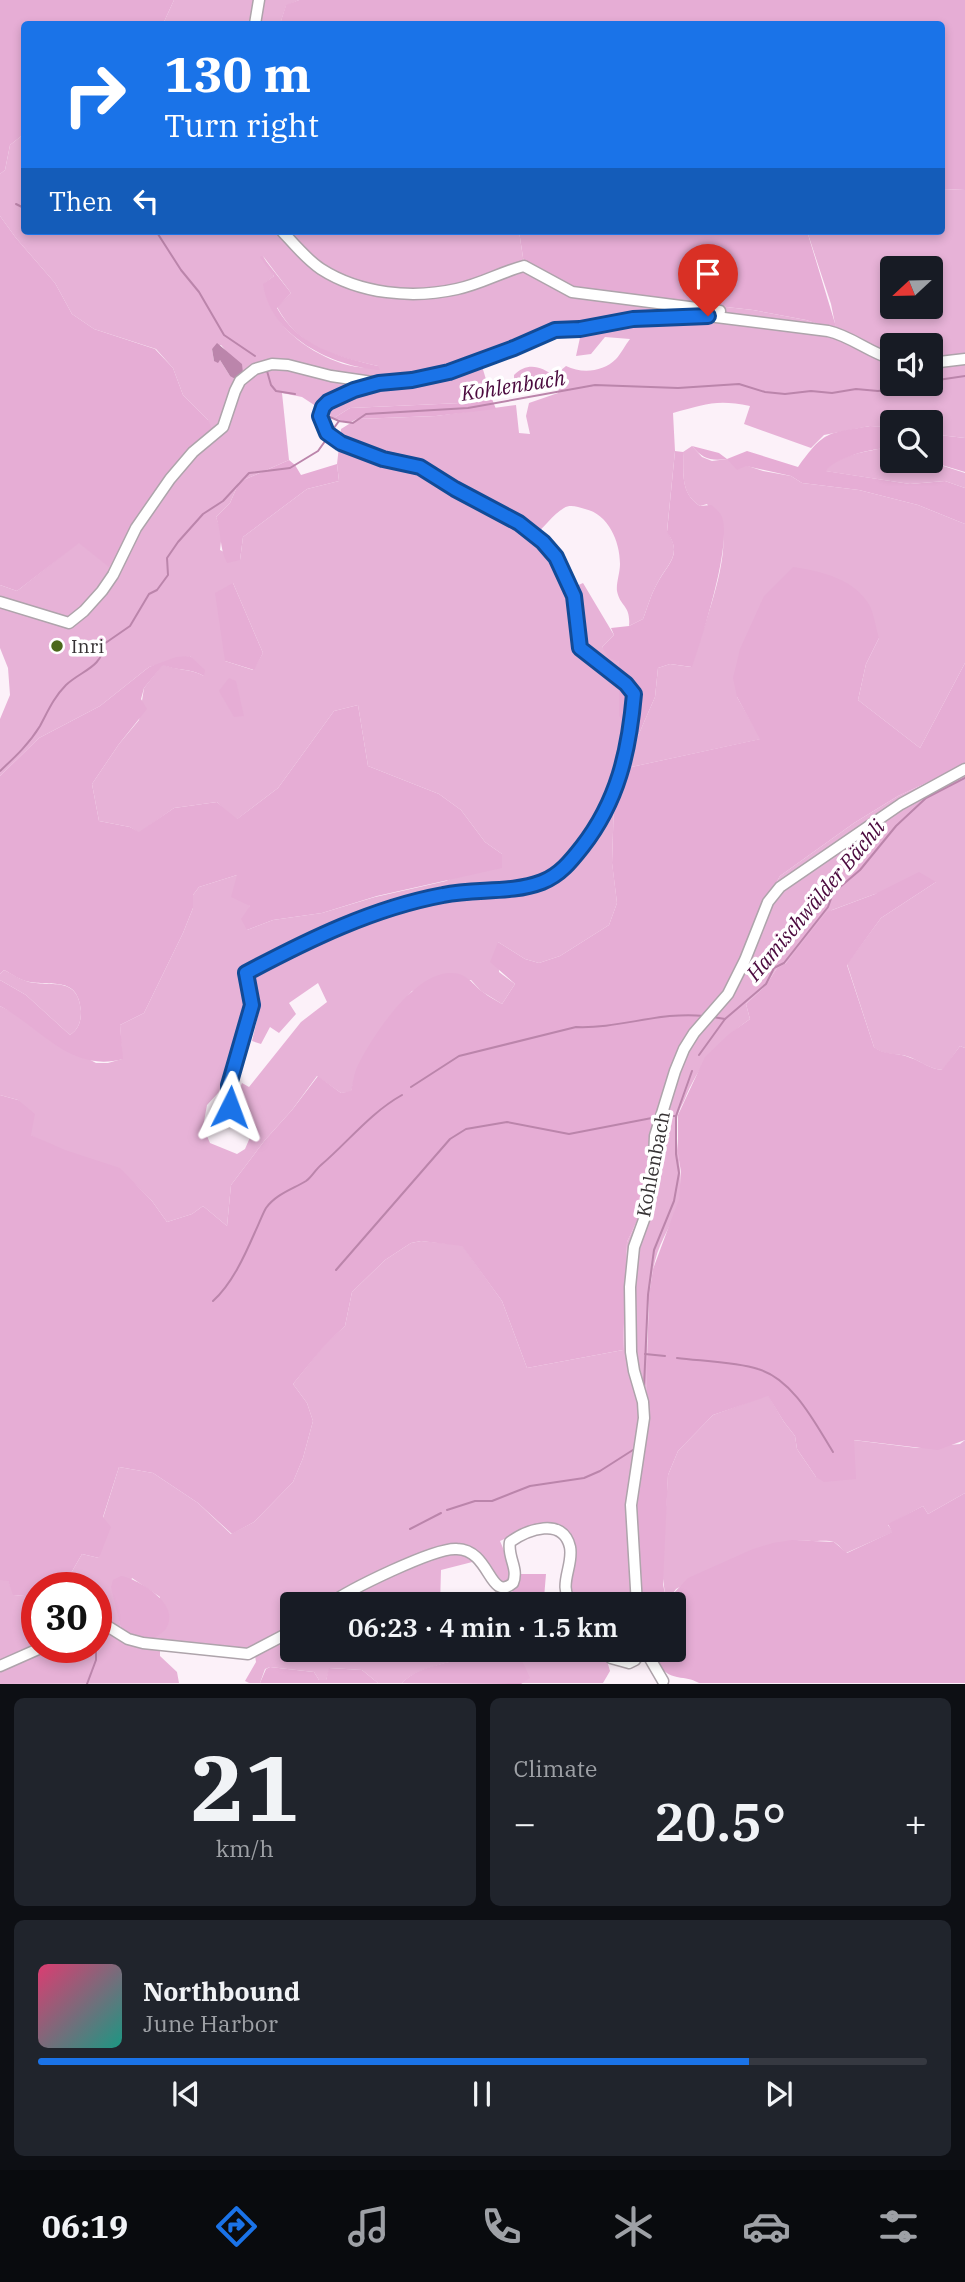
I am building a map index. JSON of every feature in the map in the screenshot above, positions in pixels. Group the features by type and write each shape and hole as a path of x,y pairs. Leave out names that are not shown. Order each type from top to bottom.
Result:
{"street":[{"path":"255,21 258,0"},
{"path":"286,235 319,268 364,288 400,294 447,291 476,284 524,266 572,292 695,306 737,318"},
{"path":"230,1107 229,1085 252,1005 246,973 302,943 375,914 444,894 504,891 525,887 555,875 567,865 605,815 617,782 631,723 634,694 626,684 580,648 574,596 556,557 543,542 519,523 420,467 370,455 329,435 320,416 323,407 354,390 379,383 412,380 449,372 555,330 580,329 633,319 708,316 737,318 839,334 880,354"},
{"path":"943,362 965,359"},
{"path":"0,602 69,623 84,611 113,575 136,528 170,479 193,452 223,427 235,391 247,374 263,366 288,365 331,376 379,383"},
{"name":"Kohlenbach","path":"636,1592 631,1505 644,1418 643,1402 631,1352 630,1287 634,1247 646,1214 653,1181 655,1136 675,1071 694,1033 720,1005 735,982 768,902 780,887 901,804 965,769"},
{"path":"349,1592 420,1559 456,1548 477,1556 495,1584 505,1588 513,1583 516,1574 509,1552 510,1542 537,1529 549,1528 561,1532 570,1547 566,1592"},
{"path":"112,1629 128,1639 143,1643 248,1654 280,1637"},
{"path":"0,1666 21,1657"},
{"path":"651,1662 663,1681"}],"shaded area":[{"path":"0,0 174,0 164,21 21,21 21,136 10,145 5,170 0,174"},
{"path":"174,0 299,0 286,6 281,21 164,21"},
{"path":"299,0 965,0 965,190 945,189 945,21 281,21 286,5"},
{"path":"21,136 21,235 520,235 524,264 619,295 753,310 836,329 831,304 808,235 945,235 945,189 965,190 965,438 943,435 943,410 880,410 880,426 824,435 811,448 744,424 750,406 711,404 673,413 675,451 667,531 672,539 674,553 653,591 643,619 629,626 627,610 617,591 620,564 618,546 611,530 600,516 580,507 566,507 532,538 574,587 583,583 614,635 602,647 619,662 638,736 655,697 658,668 670,664 691,667 713,600 721,564 721,525 707,504 700,506 694,501 684,482 683,452 692,446 702,457 712,461 727,459 763,471 791,476 802,483 859,490 918,505 965,524 965,663 920,748 858,700 866,664 879,638 737,697 761,739 622,769 614,802 612,862 617,903 609,925 560,956 539,963 525,959 498,942 499,972 515,984 502,1004 481,991 471,980 412,991 383,1026 368,1050 351,1092 341,1093 317,1076 265,1140 231,1185 227,1226 203,1206 192,1214 167,1222 136,1185 30,1135 18,1100 0,1095 0,1006 40,1033 96,1063 122,1059 120,1025 144,1013 183,933 193,908 193,895 199,887 237,875 250,906 247,930 273,920 322,913 375,897 446,881 502,854 485,842 461,810 439,794 368,766 358,705 334,711 278,788 236,820 217,802 174,808 139,833 130,827 99,821 92,784 139,720 144,688 163,664 204,676 190,656 149,667 100,706 39,738 0,776 0,719 10,695 8,668 0,648 0,585 17,591 79,542 109,566 208,420 183,395 173,368 156,349 94,329 72,314 55,283 0,216 0,174 5,170 10,145","holes":["263,256 291,293 277,307 296,333 333,354 378,366 339,363 313,350 290,333 279,320 264,284 274,276","556,331 581,333 576,356 591,354 605,337 630,339 616,359 599,369 579,370 566,366 554,376 539,368 529,367 514,375 519,391 559,387 558,393 529,403 526,416 530,434 519,433 516,405 436,416 357,419 341,429 337,464 339,481 307,489 243,537 240,560 220,550 222,533 216,517 230,503 239,482 289,460 282,393 302,397 334,418 350,408 492,399 481,363","221,345 226,351 230,376 220,360 214,361 212,349","233,583 263,653 253,670 225,661","318,983 327,1002 301,1022 249,1087 242,1083 235,1102 246,1106 240,1123 248,1127 251,1135 245,1149 237,1154 210,1143 203,1127 207,1105 219,1092 254,1007 251,989 256,987 260,1007 252,1041 261,1044 270,1027 279,1033 296,1014 289,1003"]},
{"path":"0,216 55,283 72,314 94,329 155,349 173,368 183,395 208,420 214,434 142,516 109,567 79,543 17,591 0,585"},
{"path":"520,235 808,235 837,330 806,320 753,310 569,287 524,264"},
{"path":"262,256 291,293 277,308 296,332 320,348 378,366 380,370 343,363 306,345 291,333 268,303 263,284 274,276 260,257"},
{"path":"217,343 242,364 243,373 237,380 230,376 220,360 218,363 214,361 212,349"},
{"path":"492,399 496,409 436,416 357,419 349,423 334,418 350,408"},
{"path":"870,426 880,426 880,449 838,461 826,471 910,484 945,481 965,488 965,524 918,505 859,490 802,483 791,476 746,466 737,470 727,459 747,451 798,467 814,446 828,436"},
{"path":"943,435 965,438 965,472 943,465"},
{"path":"692,446 719,453 727,459 707,458"},
{"path":"880,448 880,473 943,473 943,466 965,473 965,488 945,481 910,484 825,471 845,457"},
{"path":"675,451 683,452 684,482 689,495 700,506 711,505 721,515 723,548 715,591 692,667 670,664 658,668 655,697 638,736 619,716 619,662 609,658 602,647 614,635 611,628 629,626 643,619 674,553 672,540 667,532"},
{"path":"289,460 301,475 337,464 339,481 307,489 243,537 240,560 227,563 216,517 230,503 239,482"},
{"path":"793,567 836,578 856,589 870,606 879,638 866,664 858,700 920,748 965,663 965,765 898,796 854,823 780,876 766,901 739,973 709,1015 689,1037 663,1093 653,1128 645,1204 627,1242 623,1350 527,1368 502,1301 462,1246 421,1241 411,1243 385,1260 352,1292 345,1326 325,1345 293,1384 307,1403 313,1421 303,1458 293,1482 254,1522 232,1534 198,1503 153,1473 119,1467 103,1517 111,1527 99,1558 82,1554 72,1572 21,1572 21,1596 13,1595 8,1581 0,1580 0,1095 18,1100 35,1114 31,1135 65,1150 120,1168 152,1201 167,1222 192,1214 203,1206 227,1226 231,1185 265,1140 318,1076 341,1093 351,1091 357,1068 365,1052 385,1022 410,993 438,975 452,973 466,977 485,994 502,1004 515,984 490,962 498,942 525,959 539,963 560,956 609,925 617,903 612,863 614,802 622,769 760,739 737,697 733,678 740,649 764,596"},
{"path":"233,583 263,653 254,670 225,661 215,593"},
{"path":"190,656 205,670 204,676 163,665 144,688 141,699 147,709 92,784 99,821 130,827 139,832 174,808 217,802 237,819 278,788 334,711 358,705 368,766 439,794 461,810 485,842 502,854 502,868 377,896 322,913 273,920 247,930 241,919 250,906 231,897 237,875 199,887 193,895 193,908 183,933 144,1013 120,1025 123,1059 104,1062 88,1060 57,1046 0,1006 0,980 26,995 70,1035 81,1018 79,1000 70,987 27,981 4,970 0,974 0,776 39,738 100,706 149,667 176,657"},
{"path":"229,678 236,681 244,716 234,717 219,691"},
{"path":"965,765 965,1048 960,1046 943,1070 907,1056 878,1050 874,1047 847,964 881,918 936,882 875,894 832,910 746,1004 750,1019 719,1045 696,1076 678,1116 680,1196 657,1253 649,1294 646,1395 648,1410 640,1592 568,1592 574,1553 559,1526 543,1524 500,1541 510,1565 511,1578 507,1583 500,1584 484,1559 441,1570 440,1592 280,1592 280,1662 449,1662 410,1676 402,1683 378,1683 362,1670 330,1668 326,1680 319,1680 314,1672 270,1667 265,1669 260,1683 249,1683 245,1681 256,1662 254,1649 200,1645 160,1647 160,1656 177,1672 179,1683 0,1684 0,1580 8,1580 14,1595 21,1596 21,1663 112,1663 112,1572 72,1572 82,1554 99,1558 103,1518 119,1467 153,1473 198,1503 231,1534 254,1522 293,1482 313,1421 307,1403 293,1384 325,1344 345,1326 352,1292 385,1260 411,1243 421,1241 462,1245 502,1301 527,1368 623,1350 627,1242 645,1204 653,1128 663,1093 689,1037 780,876 854,823 898,796","holes":["132,1578 160,1597 138,1638 121,1629 118,1613"]},
{"path":"919,872 936,882 881,918 847,965 874,1047 942,1070 960,1046 965,1048 965,1440 938,1450 854,1440 856,1479 824,1482 816,1477 797,1449 795,1436 768,1396 713,1415 678,1451 668,1475 665,1592 638,1592 635,1512 646,1417 649,1295 653,1269 679,1199 681,1172 678,1115 705,1057 750,1019 746,1004 766,985 777,968 786,963 827,912 875,894"},
{"path":"4,970 29,982 63,985 75,992 81,1011 76,1030 70,1035 26,995 0,980 0,974"},
{"path":"768,1395 795,1436 797,1449 816,1477 853,1440 917,1448 960,1444 965,1440 965,1493 928,1514 923,1506 888,1525 893,1532 846,1553 836,1543 829,1541 775,1544 741,1555 674,1592 665,1592 662,1571 668,1475 678,1451 713,1415"},
{"path":"965,1493 965,1683 699,1683 667,1673 657,1662 686,1662 686,1592 675,1592 688,1578 753,1549 792,1540 834,1542 847,1553 892,1532 888,1524 923,1506 928,1514"},
{"path":"521,1574 546,1574 544,1592 512,1592"},
{"path":"121,1576 129,1578 157,1595 169,1612 165,1630 151,1640 138,1638 121,1629 112,1591 113,1580"},
{"path":"449,1662 522,1662 530,1678 521,1684 402,1683 419,1671"},
{"path":"519,1662 607,1662 610,1671 603,1683 521,1683 529,1678"},
{"path":"270,1667 314,1672 319,1680 326,1680 329,1668 362,1670 378,1683 260,1683 266,1669"}],"waterway":[{"path":"16,204 21,206"},
{"path":"159,235 199,292 224,335 255,356"},
{"path":"267,371 276,391 295,394"},
{"name":"Kohlenbach","path":"943,379 965,376"},
{"name":"Kohlenbach","path":"331,432 339,421 353,423 366,414 468,408 595,385 678,388 739,384 765,392 785,394 811,391 832,393 856,389 880,391"},
{"path":"328,416 339,421"},
{"name":"Kohlenbach","path":"0,771 31,739 62,690 95,664 104,644 130,626 149,594 157,590 168,575 167,558 203,514 223,501 249,473 290,468 318,451 328,437"},
{"name":"Hamischwälder Bächli","path":"699,1055 725,1019 766,984 774,968 784,963 828,907 833,893 860,870 896,826 926,798 965,778"},
{"path":"411,1087 459,1056 576,1027 672,1016 704,1016"},
{"path":"713,1017 725,1019"},
{"name":"Hamischwälder Bächli","path":"644,1387 648,1295 654,1250 674,1201 679,1173 676,1116 692,1071"},
{"path":"213,1301 237,1269 270,1203 308,1179 369,1119 402,1095"},
{"path":"666,1116 676,1116"},
{"path":"336,1270 450,1139 466,1129 507,1122 569,1134 657,1117"},
{"path":"645,1354 665,1356"},
{"path":"677,1358 739,1365 771,1374 802,1403 833,1452"},
{"path":"447,1510 475,1501 492,1501 530,1486 584,1478 636,1448"},
{"path":"410,1529 441,1513"},
{"path":"87,1684 95,1663"}],"place":[{"name":"Inri","path":"57,646"}],"route":[{"path":"230,1107 229,1085 252,1005 246,973 302,943 375,914 444,894 504,891 525,887 555,875 567,865 605,815 623,761 631,723 634,694 626,684 580,648 574,596 556,557 543,542 519,523 420,467 383,459 341,443 327,433 320,416 323,407 354,390 379,383 412,380 449,372 514,348 545,332 580,329 633,319 708,316"}]}
